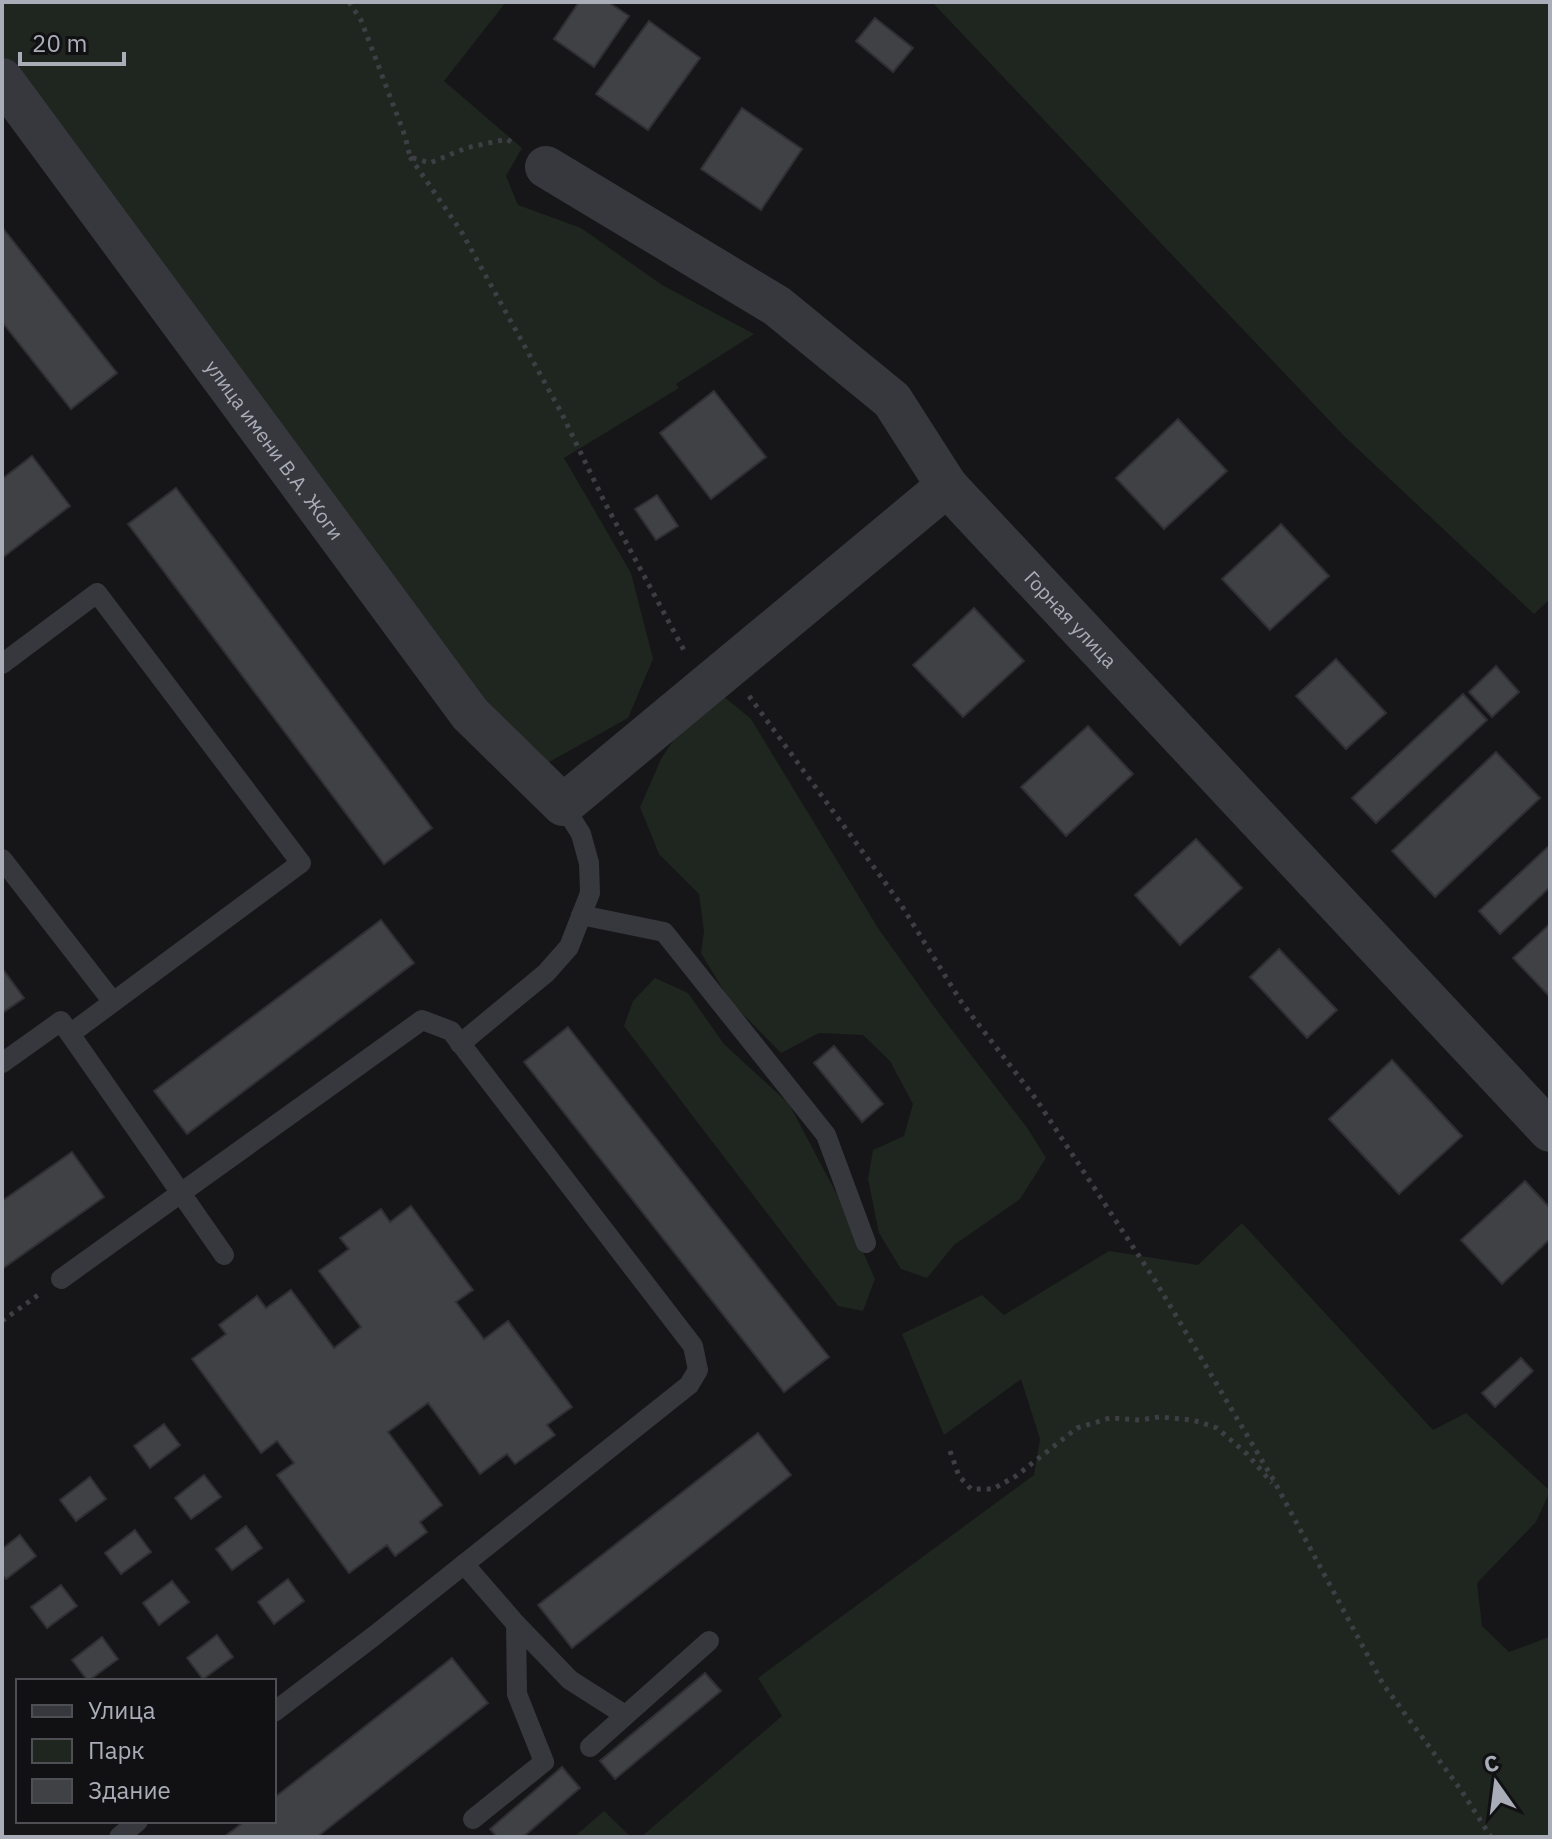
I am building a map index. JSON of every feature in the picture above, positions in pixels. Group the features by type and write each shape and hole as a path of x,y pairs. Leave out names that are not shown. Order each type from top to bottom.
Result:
{"street":[{"name":"улица имени В.А. Жоги","path":"2,79 470,714 563,805"},
{"name":"Горная улица","path":"546,167 777,306 892,400 947,486 1550,1131"},
{"path":"563,805 947,486"}],"lane":[{"path":"2,664 97,593 301,863 70,1034"},
{"path":"460,1044 546,973 569,947 590,893 589,863 581,834 563,805"},
{"path":"2,859 113,1002"},
{"path":"581,915 664,932 826,1135 866,1243"},
{"path":"61,1279 422,1020 451,1031 693,1346 698,1370 689,1385 276,1710"},
{"path":"2,1063 61,1021 224,1255"},
{"path":"464,1564 570,1680 625,1715"},
{"path":"473,1819 544,1762 517,1694 516,1624"},
{"path":"590,1747 709,1641"},
{"path":"119,1837 136,1823"}],"path":[{"path":"349,2 361,20 410,157 461,231 561,412 605,503 664,609 715,676 832,806 900,903 962,1003 1036,1099 1156,1282 1279,1492 1383,1684 1461,1790 1491,1837"},
{"path":"410,157 430,163 466,148 507,139 546,167"},
{"path":"2,1321 61,1279"},
{"path":"950,1451 959,1476 971,1489 993,1489 1016,1476 1077,1428 1110,1418 1193,1420 1217,1428 1247,1454 1279,1492"}],"green space":[{"path":"2,2 506,2 444,81 522,148 506,176 518,205 581,228 662,285 754,334 676,384 679,388 564,458 631,573 653,659 628,718 542,766 500,729 2,66"},
{"path":"932,2 1550,2 1550,599 1534,614 1345,437"},
{"path":"723,696 751,719 878,928 1028,1129 1046,1158 1020,1199 954,1245 927,1278 901,1269 879,1233 868,1179 873,1150 904,1136 913,1104 890,1061 863,1035 819,1033 781,1053 730,1001 701,953 704,931 699,894 659,854 640,807 661,759 692,712"},
{"path":"655,978 688,993 724,1044 789,1104 841,1202 875,1279 863,1311 838,1306 624,1026 633,1001"},
{"path":"1242,1223 1433,1430 1466,1413 1550,1491 1536,1522 1477,1583 1482,1626 1509,1652 1549,1637 1550,1837 641,1837 782,1716 758,1678 1034,1475 1040,1439 1021,1379 944,1435 902,1334 982,1295 1004,1315 1109,1251 1198,1265"},
{"path":"604,1811 631,1837 574,1837"}],"building":[{"path":"579,2 608,2 629,16 594,67 554,39"},
{"path":"875,18 913,48 893,72 856,41"},
{"path":"649,21 700,58 648,130 596,94"},
{"path":"742,108 802,149 761,210 701,169"},
{"path":"2,227 117,373 71,409 2,322"},
{"path":"714,391 766,457 711,499 660,433"},
{"path":"1178,419 1227,471 1164,529 1116,478"},
{"path":"32,456 70,506 2,558 2,479"},
{"path":"176,488 432,828 384,864 128,524"},
{"path":"657,495 678,526 656,540 635,509"},
{"path":"1281,524 1329,576 1270,630 1222,579"},
{"path":"974,608 1024,661 963,717 913,665"},
{"path":"1336,659 1386,713 1346,749 1296,696"},
{"path":"1496,666 1519,692 1492,717 1469,692"},
{"path":"1463,694 1487,720 1376,823 1352,798"},
{"path":"1088,726 1133,774 1066,836 1021,787"},
{"path":"1496,752 1540,798 1435,897 1392,851"},
{"path":"1196,839 1242,888 1180,945 1135,895"},
{"path":"1550,845 1550,887 1500,934 1479,911"},
{"path":"381,920 414,963 187,1134 154,1091"},
{"path":"1550,924 1550,997 1513,958"},
{"path":"1279,949 1337,1010 1307,1038 1250,977"},
{"path":"2,968 24,998 2,1013"},
{"path":"568,1027 829,1357 784,1392 524,1062"},
{"path":"834,1046 883,1104 862,1122 814,1063"},
{"path":"1392,1060 1462,1136 1399,1194 1329,1119"},
{"path":"72,1152 104,1197 2,1269 2,1201"},
{"path":"1525,1181 1550,1208 1550,1239 1502,1284 1461,1240"},
{"path":"411,1206 473,1290 456,1302 484,1339 508,1321 572,1407 547,1425 555,1435 515,1464 507,1454 480,1474 428,1403 388,1432 442,1505 420,1522 427,1532 395,1556 387,1545 349,1573 277,1475 294,1463 277,1441 261,1453 192,1359 226,1334 219,1325 257,1296 266,1308 291,1290 334,1348 361,1327 319,1271 349,1249 340,1238 381,1209 390,1222"},
{"path":"1521,1358 1533,1371 1495,1407 1482,1393"},
{"path":"164,1424 180,1445 150,1468 134,1446"},
{"path":"758,1433 791,1475 572,1648 538,1605"},
{"path":"204,1475 221,1497 191,1519 175,1498"},
{"path":"90,1477 106,1499 76,1521 60,1500"},
{"path":"246,1526 262,1548 232,1570 216,1549"},
{"path":"135,1530 151,1552 121,1574 105,1553"},
{"path":"20,1535 36,1556 6,1579 2,1574 2,1549"},
{"path":"288,1579 304,1601 274,1624 258,1602"},
{"path":"172,1581 189,1602 159,1625 143,1603"},
{"path":"61,1585 77,1606 47,1628 31,1607"},
{"path":"217,1635 233,1657 203,1679 187,1658"},
{"path":"102,1637 118,1659 91,1679 86,1679 72,1660"},
{"path":"452,1658 488,1703 317,1837 224,1837 242,1823 276,1823 276,1796"},
{"path":"705,1673 721,1691 615,1779 600,1761"},
{"path":"562,1767 580,1788 523,1837 497,1837 490,1829"}]}
